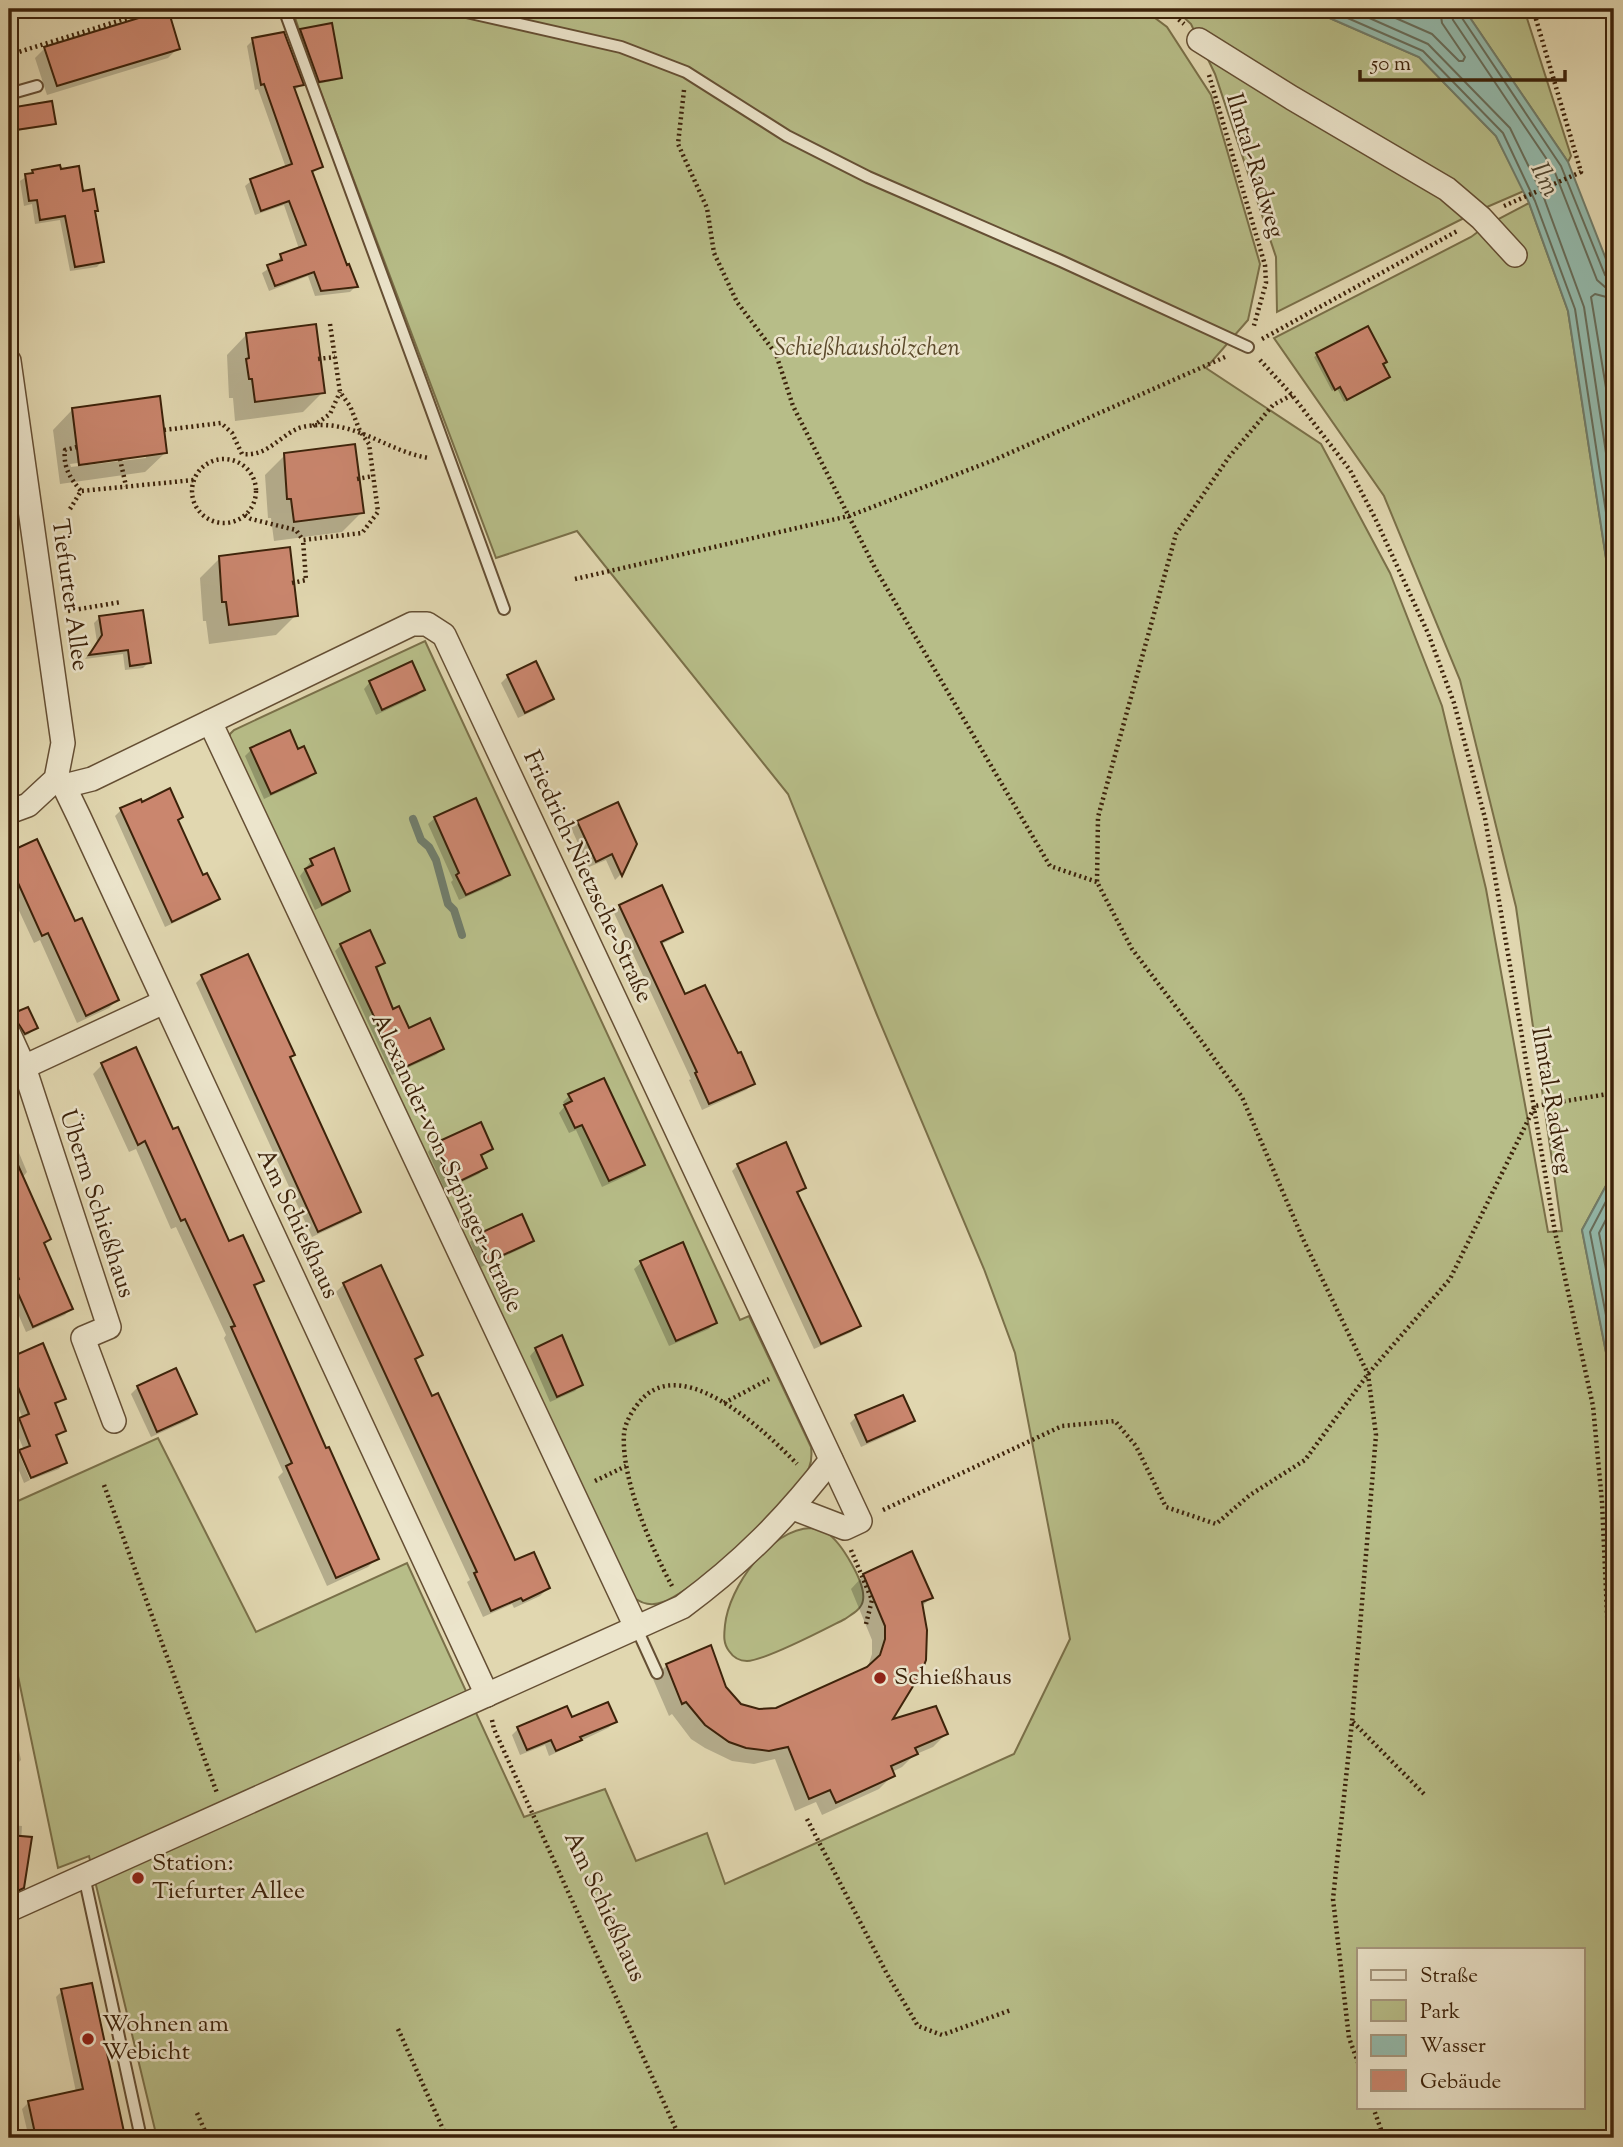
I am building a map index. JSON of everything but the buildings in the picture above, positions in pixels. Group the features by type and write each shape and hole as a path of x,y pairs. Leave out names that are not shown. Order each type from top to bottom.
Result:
{"street":[{"path":"1199,40 1292,98 1491,213 1515,255"},
{"name":"Tiefurter Allee","path":"9,361 62,743 60,782"},
{"name":"Friedrich-Nietzsche-Straße","path":"60,782 92,779 412,624 427,624 444,635 860,1521"},
{"name":"Alexander-von-Szpinger-Straße","path":"210,722 636,1627"},
{"path":"9,812 28,805 60,782"},
{"name":"Am Schießhaus","path":"60,782 487,1695"},
{"path":"24,1067 164,1002"},
{"name":"Überm Schießhaus","path":"9,1034 24,1067 109,1328 83,1338 114,1421"},
{"path":"9,1910 682,1607 719,1580 793,1508 831,1460"},
{"path":"793,1508 845,1528 860,1521"}],"lane":[{"path":"284,9 503,609"},
{"path":"453,9 621,47 686,72 787,136 868,177 1248,346"},
{"path":"9,94 37,86"},
{"path":"636,1627 657,1674"},
{"path":"84,1876 141,2138"}],"path":[{"path":"9,55 157,9"},
{"name":"Ilmtal-Radweg","path":"1166,9 1176,15 1199,40 1265,265 1266,283 1248,346 1292,395 1350,470 1376,518 1428,633 1454,703 1485,818 1555,1232 1592,1406 1602,1502 1610,1679 1614,1707"},
{"path":"575,579 849,516 995,460 1248,346 1491,213 1581,172 1532,9"},
{"path":"686,72 678,144 707,208 714,253 737,302 776,354 793,406 874,568 1050,866 1097,882"},
{"path":"303,540 362,533 378,512 369,444 340,392 330,324"},
{"path":"318,359 335,357"},
{"path":"312,426 330,414 340,392"},
{"path":"1292,395 1273,405 1229,457 1176,534 1098,817 1097,882 1132,949 1241,1097 1303,1239 1368,1374 1376,1435 1352,1722 1333,1899 1349,2038 1357,2060"},
{"path":"164,430 222,423 232,433 242,454"},
{"path":"242,454 253,456 263,452 300,428 343,426 426,458 447,458"},
{"path":"77,447 65,450 64,459 69,477 81,491"},
{"path":"238,462 242,454"},
{"path":"120,459 126,486"},
{"path":"228,459 238,462 253,477 256,487 251,507 245,515 226,523 206,518 193,501 191,490 194,480 207,463 228,459"},
{"path":"357,479 373,476"},
{"path":"81,491 194,480"},
{"path":"70,509 81,491"},
{"path":"245,515 251,519 296,530 303,540 306,580 292,583"},
{"path":"46,614 121,602"},
{"path":"860,1521 1062,1426 1115,1422 1136,1446 1166,1507 1216,1524 1250,1495 1305,1461 1368,1374 1450,1279 1535,1106 1614,1093"},
{"path":"723,1404 789,1369"},
{"path":"682,1607 657,1559 626,1466 624,1432 637,1404 648,1393 658,1387 673,1384 705,1393 740,1413 771,1438 814,1482"},
{"path":"602,1478 626,1466"},
{"path":"104,1485 224,1813"},
{"path":"850,1549 872,1600 866,1624"},
{"name":"Am Schießhaus","path":"487,1695 494,1729 680,2138"},
{"path":"1352,1722 1425,1795"},
{"path":"807,1819 887,1974 918,2026 942,2035 1011,2010"},
{"path":"398,2029 447,2138"},
{"path":"1373,2108 1384,2138"},
{"path":"197,2113 208,2138"}],"green space":[{"name":"Schießhaushölzchen","path":"292,9 1143,9 1167,27 1211,95 1260,264 1248,320 1206,368 1321,444 1390,573 1442,706 1486,889 1548,1232 1562,1231 1516,907 1460,680 1384,496 1274,338 1471,237 1487,225 1529,203 1568,311 1614,610 1614,1171 1582,1230 1614,1393 1614,2138 157,2138 89,1856 58,1868 9,1633 9,1505 158,1438 256,1632 407,1563 524,1817 605,1789 636,1861 707,1833 725,1884 1014,1754 1070,1639 1015,1353 984,1269 788,794 577,531 496,558 318,85"},
{"path":"1175,9 1309,9 1419,57 1496,136 1524,191 1480,210 1277,312 1276,257 1215,74 1191,24"},
{"path":"1464,9 1524,9 1571,156 1568,162"},
{"path":"425,641 740,1320 749,1316 811,1447 809,1468 800,1483 765,1522 699,1580 679,1594 655,1604 648,1604 633,1597 230,739 234,730"},
{"path":"811,1528 827,1533 845,1554 861,1584 861,1606 845,1619 781,1650 756,1660 744,1661 736,1658 724,1639 728,1610 743,1578 767,1549 781,1538"}],"water":[{"name":"Ilm","path":"1309,9 1464,9 1568,162 1613,277 1614,610 1568,311 1529,203 1496,136 1419,57"},
{"path":"1614,1171 1614,1393 1582,1230"}],"waterway":[{"path":"413,819 421,840 429,847 436,860 448,904 454,910 462,935"}],"place":[{"name":"Schießhaus","path":"880,1678"},
{"name":"Station: Tiefurter Allee","path":"138,1878"},
{"name":"Wohnen am Webicht","path":"88,2039"}]}
